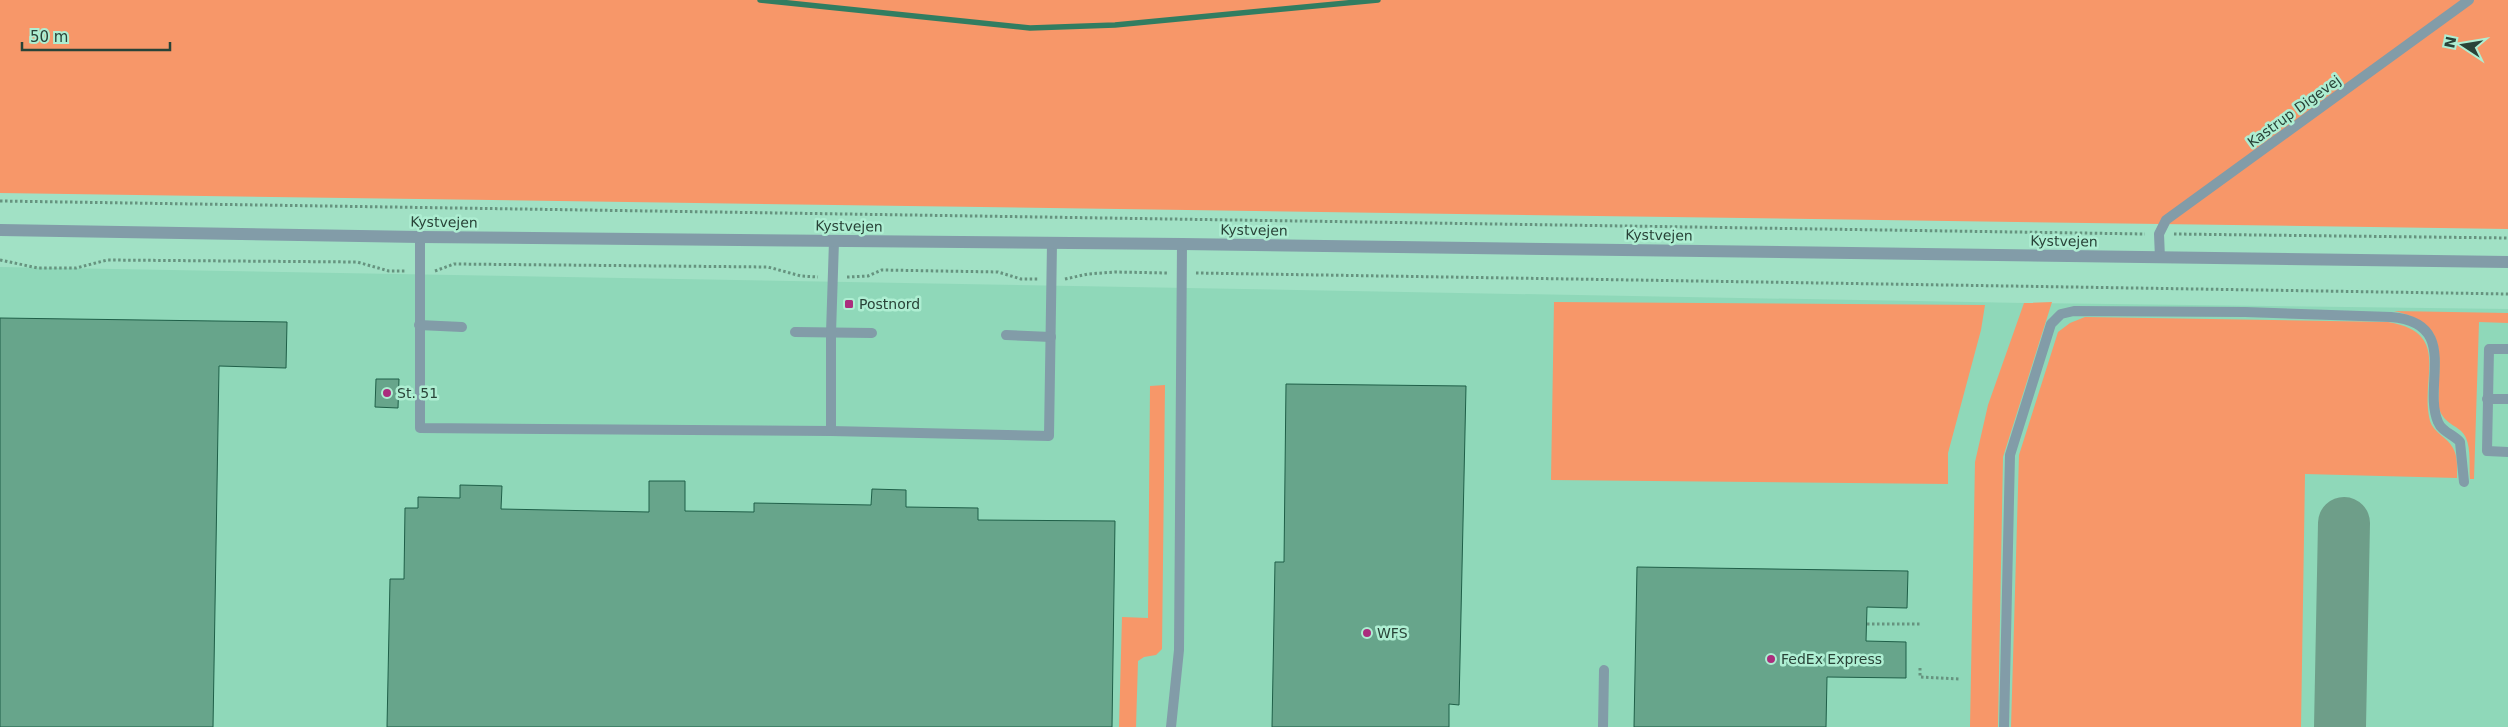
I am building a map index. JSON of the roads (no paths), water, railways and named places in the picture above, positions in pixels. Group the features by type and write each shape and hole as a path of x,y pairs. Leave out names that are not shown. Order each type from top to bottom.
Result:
{"street":[{"name":"Kystvejen","path":"0,230 420,237 1182,244 2508,262"}],"lane":[{"name":"Kastrup Digevej","path":"2160,258 2159,234 2166,220 2469,0"},
{"path":"420,237 418,271 420,428 831,431 1049,436 1052,243"},
{"path":"831,431 831,333 834,241"},
{"path":"1172,727 1179,650 1182,244"},
{"path":"2004,727 2010,455 2051,324 2060,314 2074,311 2244,312 2403,318 2415,323 2424,330 2431,341 2435,353 2437,420 2446,432 2460,442 2464,482"},
{"path":"419,326 462,327"},
{"path":"795,332 872,334"},
{"path":"1006,335 1051,337"},
{"path":"2508,349 2489,349 2487,399 2487,451 2508,452"},
{"path":"2487,399 2508,400"},
{"path":"1603,727 1604,670"}],"waterway":[{"path":"760,0 1030,28 1115,25 1378,0"}],"place":[{"name":"Postnord","path":"849,304"},
{"name":"St. 51","path":"387,393"},
{"name":"WFS","path":"1367,633"},
{"name":"FedEx Express","path":"1771,659"}]}
